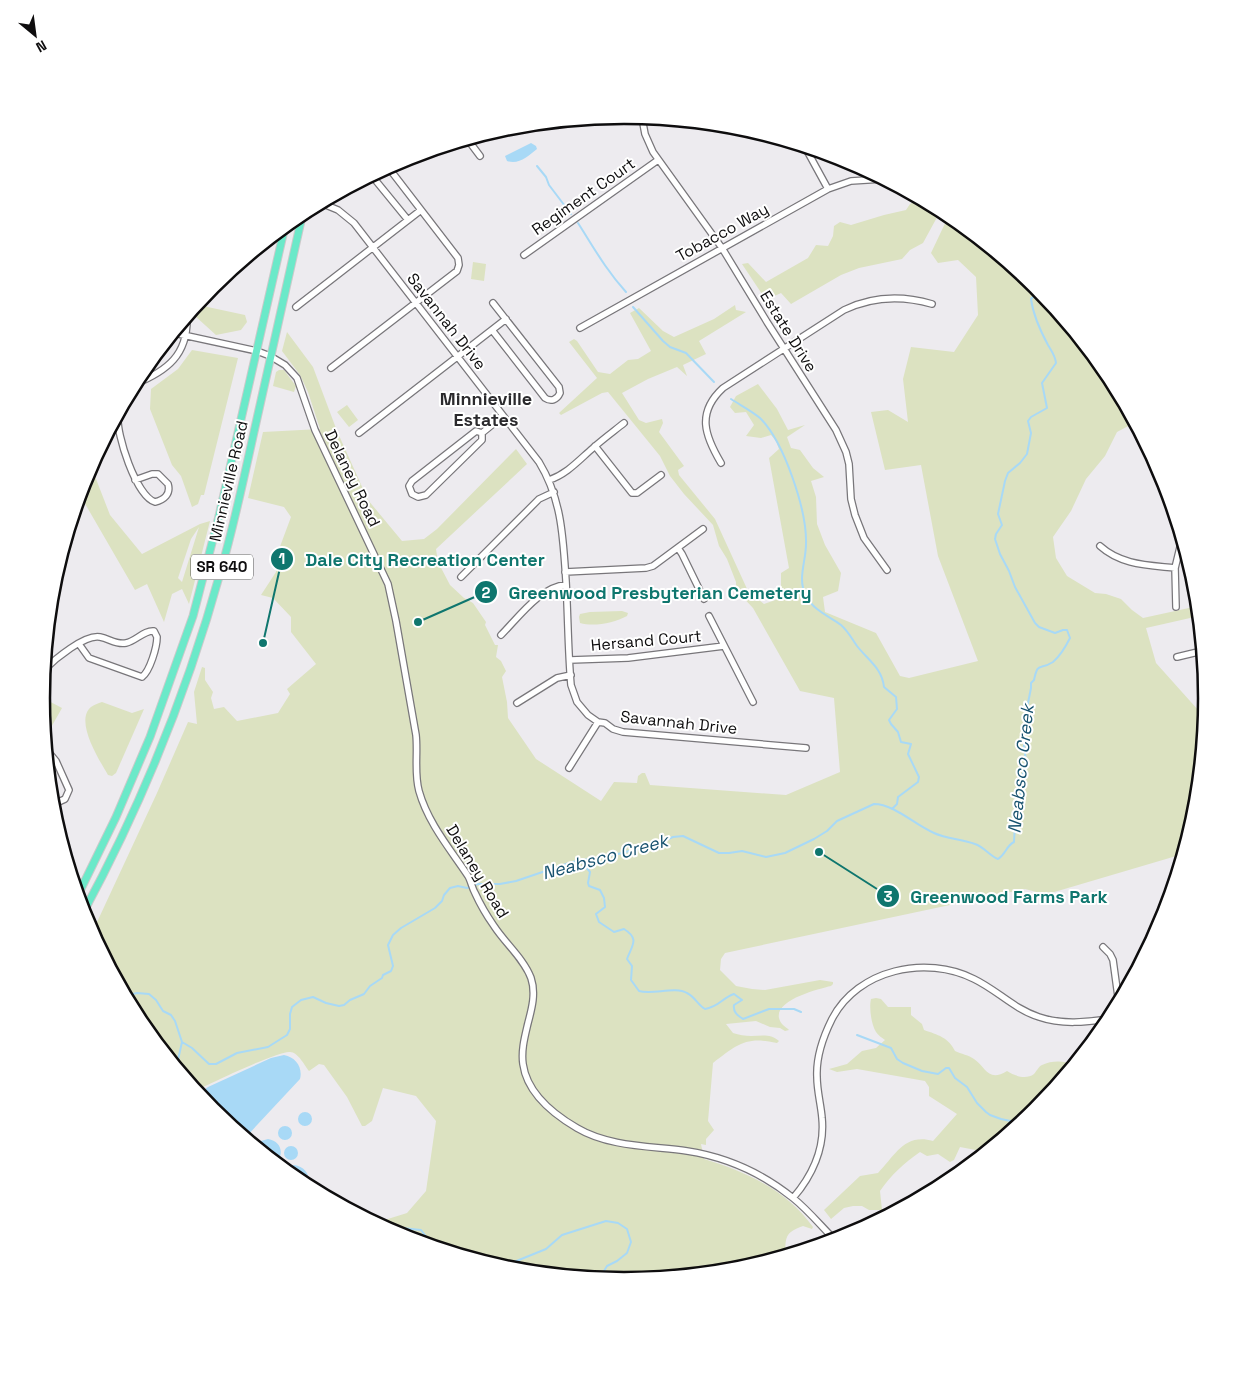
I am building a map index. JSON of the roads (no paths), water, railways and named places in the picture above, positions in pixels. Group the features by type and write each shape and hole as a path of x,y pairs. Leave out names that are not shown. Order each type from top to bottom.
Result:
{"main road":[{"name":"Minnieville Road","path":"88,904 107,870 146,786 192,667 222,570 300,225"},
{"name":"Minnieville Road","path":"82,888 116,816 150,737 190,625 219,516 282,238"}],"street":[{"name":"Estate Drive","path":"644,125 648,142 658,160 722,248 842,441 849,464 851,499 855,516 864,538 886,570"},
{"path":"472,145 480,156"},
{"path":"809,155 828,189"},
{"name":"Regiment Court","path":"524,254 658,160"},
{"path":"332,368 457,271 460,262 393,173"},
{"name":"Tobacco Way","path":"580,328 828,189 851,180 868,179"},
{"path":"376,181 408,220"},
{"name":"Savannah Drive","path":"328,206 343,213 354,223 539,462 549,480 562,524 570,675 577,702 588,715 598,722 605,723 613,729 623,732 806,748"},
{"path":"296,307 421,210"},
{"path":"721,463 710,445 706,429 707,413 712,400 723,388 844,310 860,303 894,297 920,300 932,304"},
{"path":"492,330 545,398 551,400 556,398 560,393 559,387 493,303"},
{"path":"359,434 506,319"},
{"path":"149,378 157,374 172,362 186,336 186,327"},
{"name":"Delaney Road","path":"180,335 257,351 285,365 297,378 315,430 388,584 416,735 416,776 419,790 439,833 469,878 475,893 493,924 531,978 533,1004 524,1040 522,1062 531,1087 542,1102 576,1127 595,1136 714,1157 756,1173 793,1198 829,1234"},
{"path":"482,433 482,440 426,495 418,497 412,494 409,486 412,481 476,432 482,433 504,416"},
{"path":"549,480 564,473 594,446 624,423"},
{"path":"118,428 135,480 141,492 151,502 159,502 168,493 168,484 158,474 152,474 135,480"},
{"path":"594,446 632,493 636,493 661,475"},
{"path":"462,577 539,499 554,492"},
{"path":"565,572 646,568 658,563 703,529"},
{"path":"1100,546 1124,561 1176,568"},
{"path":"678,548 704,599"},
{"path":"1176,607 1176,568 1179,554"},
{"path":"501,635 543,593 554,587 566,584"},
{"name":"Hersand Court","path":"709,616 753,702"},
{"path":"51,665 79,644 87,639 99,637 114,643 124,644 150,631 154,631 158,636 156,648 146,673 139,677 90,658 79,644"},
{"name":"Hersand Court","path":"570,660 628,658 724,646"},
{"path":"1177,657 1196,652"},
{"path":"517,703 557,678 570,675"},
{"path":"569,768 598,722"},
{"path":"53,759 69,790 66,799 60,802"},
{"path":"1103,947 1113,960 1117,993"},
{"path":"793,1198 806,1182 813,1169 820,1148 822,1123 816,1076 823,1038 840,1007 852,994 869,982 880,976 913,967 938,968 960,973 977,980 1013,1006 1038,1017 1067,1022 1099,1020"}],"water":[{"path":"531,143 537,149 519,161 507,161 505,156"},
{"path":"284,1055 292,1058 298,1064 301,1075 300,1079 250,1133 204,1090 271,1058"},
{"path":"302,1112 308,1112 312,1119 308,1126 302,1126 298,1122 298,1116"},
{"path":"282,1126 288,1126 292,1133 288,1140 282,1140 278,1136 278,1130"},
{"path":"268,1139 276,1142 281,1152 280,1157 260,1142"},
{"path":"288,1146 294,1146 298,1153 294,1160 288,1160 284,1156 284,1150"},
{"path":"291,1166 302,1168 309,1178 305,1176"}],"waterway":[{"path":"537,166 571,214"},
{"path":"578,223 606,267 626,292"},
{"name":"Neabsco Creek","path":"133,994 149,994 156,1000 163,1011 171,1015 182,1042 192,1048 209,1064 216,1064 237,1053 268,1047 287,1035 290,1029 292,1007 301,1000 313,997 339,1006 364,994 370,986 391,971 393,966 388,945 393,935 401,928 435,908 450,888 458,886 467,888 478,884 500,884 516,881 572,862 618,854 659,843 673,837 683,836 719,853 742,851 766,857 785,853 814,839 827,831 837,821 874,804 889,807 934,833 975,844 995,858 1001,857 1014,842 1016,805 1021,797 1022,777 1026,761 1024,746 1025,718 1031,683 1038,668 1056,660 1070,638 1067,630 1055,633 1039,627 1035,623 1015,587 995,539 1002,525 998,514 1005,481 1008,473 1027,454 1031,433 1028,421 1031,417 1047,408 1042,383 1056,363 1038,323 1031,299 1033,297"},
{"path":"633,307 663,341 670,347 686,353 714,382"},
{"path":"731,399 757,415 769,429 792,477 803,513 806,551 802,583 806,596 817,609 846,630 877,669 883,680 884,687 896,697 897,709 889,720 898,732 901,742 911,744 908,754 919,777 918,782 898,797 897,804 892,809"},
{"path":"581,861 590,872 589,886 600,890 604,898 605,907 596,914 599,922 614,932 624,929 632,936 633,942 627,959 632,966 631,980 639,991 682,991 690,995 705,1009 734,994 742,1000 734,1005 734,1010 743,1019 769,1009 794,1009 801,1012"},
{"path":"857,1035 891,1048 897,1059 922,1071 938,1074 949,1068 955,1078 967,1087 977,1103 986,1112 1001,1119 1012,1121"},
{"path":"178,1059 182,1042"},
{"path":"515,1262 546,1249 562,1235 606,1221 618,1223 627,1229 631,1242 627,1253 607,1266 604,1271"},
{"path":"402,1228 421,1230 427,1237"}],"place":[{"name":"Greenwood Presbyterian Cemetery","path":"418,622"},
{"name":"Dale City Recreation Center","path":"263,643"},
{"name":"Greenwood Farms Park","path":"819,852"}],"district":[{"name":"Minnieville Estates","path":"486,409"}]}
